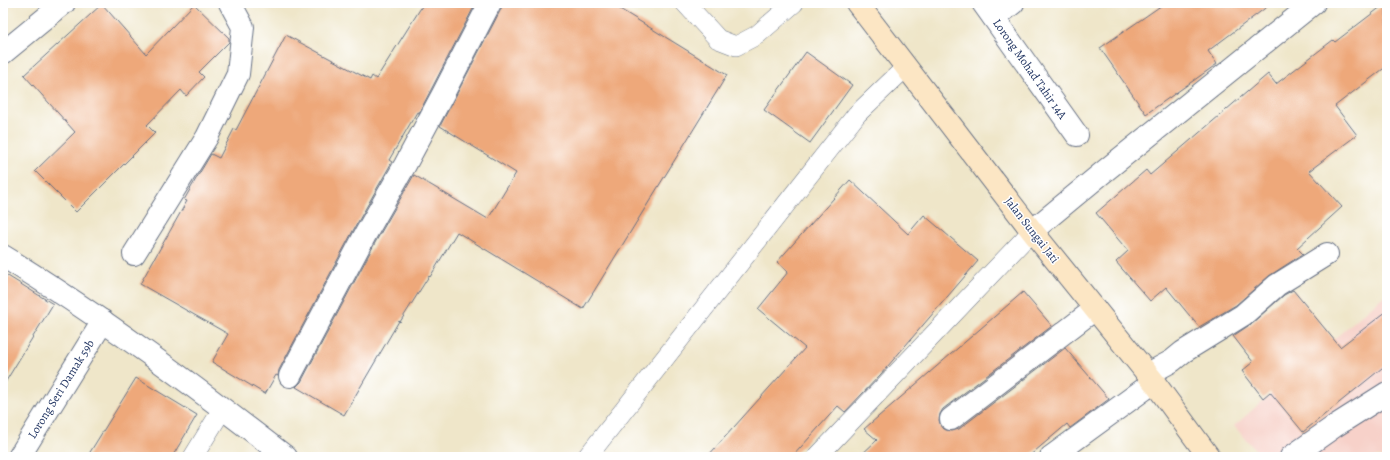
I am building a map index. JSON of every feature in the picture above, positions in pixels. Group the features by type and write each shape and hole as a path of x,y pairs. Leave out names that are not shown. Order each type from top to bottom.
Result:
{"main road":[{"name":"Jalan Sungai Jati","path":"857,3 1032,231 1151,378 1209,457"}],"street":[{"path":"3,53 64,3"},
{"path":"134,254 207,137 238,74 243,27 230,3"},
{"path":"290,376 364,235 444,94 490,3"},
{"path":"988,10 1013,3"},
{"path":"1032,231 1314,3"},
{"name":"Lorong Mohad Tahir 14A","path":"988,10 1077,135"},
{"path":"1050,457 1177,357 1243,315 1277,285 1327,254"},
{"path":"3,256 103,321 223,408 286,457"},
{"path":"951,419 1095,309"},
{"name":"Lorong Seri Damak 59b","path":"19,457 103,321"},
{"path":"1291,457 1335,426 1387,393"}],"lane":[{"path":"685,3 718,39 736,46 757,35 794,3"},
{"path":"587,457 857,114 906,67"},
{"path":"817,457 1032,231"},
{"path":"193,457 223,408"}],"shaded area":[{"path":"1387,293 1387,457 1262,457 1234,426"}],"building":[{"path":"424,3 476,3 419,113 417,112 389,160 392,162 354,229 279,370 278,376 276,375 265,394 212,362 228,334 140,284 187,201 184,200 211,154 219,158 234,129 236,130 286,35 370,80 372,76 376,79"},
{"path":"502,3 610,3 727,75 583,309 457,232 430,277 429,276 400,322 399,321 344,415 296,387 301,382 376,241 414,175 488,219 516,173 440,126 501,9"},
{"path":"1165,3 1272,3 1208,51 1217,64 1146,114 1100,48"},
{"path":"1386,3 1387,66 1335,106 1357,135 1309,171 1342,207 1297,248 1303,254 1269,276 1236,305 1199,327 1166,287 1150,301 1116,262 1128,251 1096,213 1146,170 1150,175 1268,74 1276,84 1333,40 1335,42"},
{"path":"102,4 146,54 194,4 229,38 229,42 199,72 204,77 186,96 181,90 147,125 155,133 76,212 35,171 75,132 24,75"},
{"path":"806,52 852,85 810,143 764,110"},
{"path":"850,180 908,234 924,215 978,261 881,374 845,412 838,406 792,457 707,457 805,348 758,309 788,272 777,262"},
{"path":"3,273 53,304 3,386"},
{"path":"1293,290 1340,347 1387,311 1387,364 1303,432 1270,392 1263,398 1242,371 1253,362 1233,336 1251,324 1284,295"},
{"path":"1023,292 1052,326 943,409 939,420 941,427 952,431 959,429 1065,348 1109,399 1070,428 1067,424 1028,457 859,457 877,440 864,429"},
{"path":"136,378 197,415 172,457 87,457"}]}
